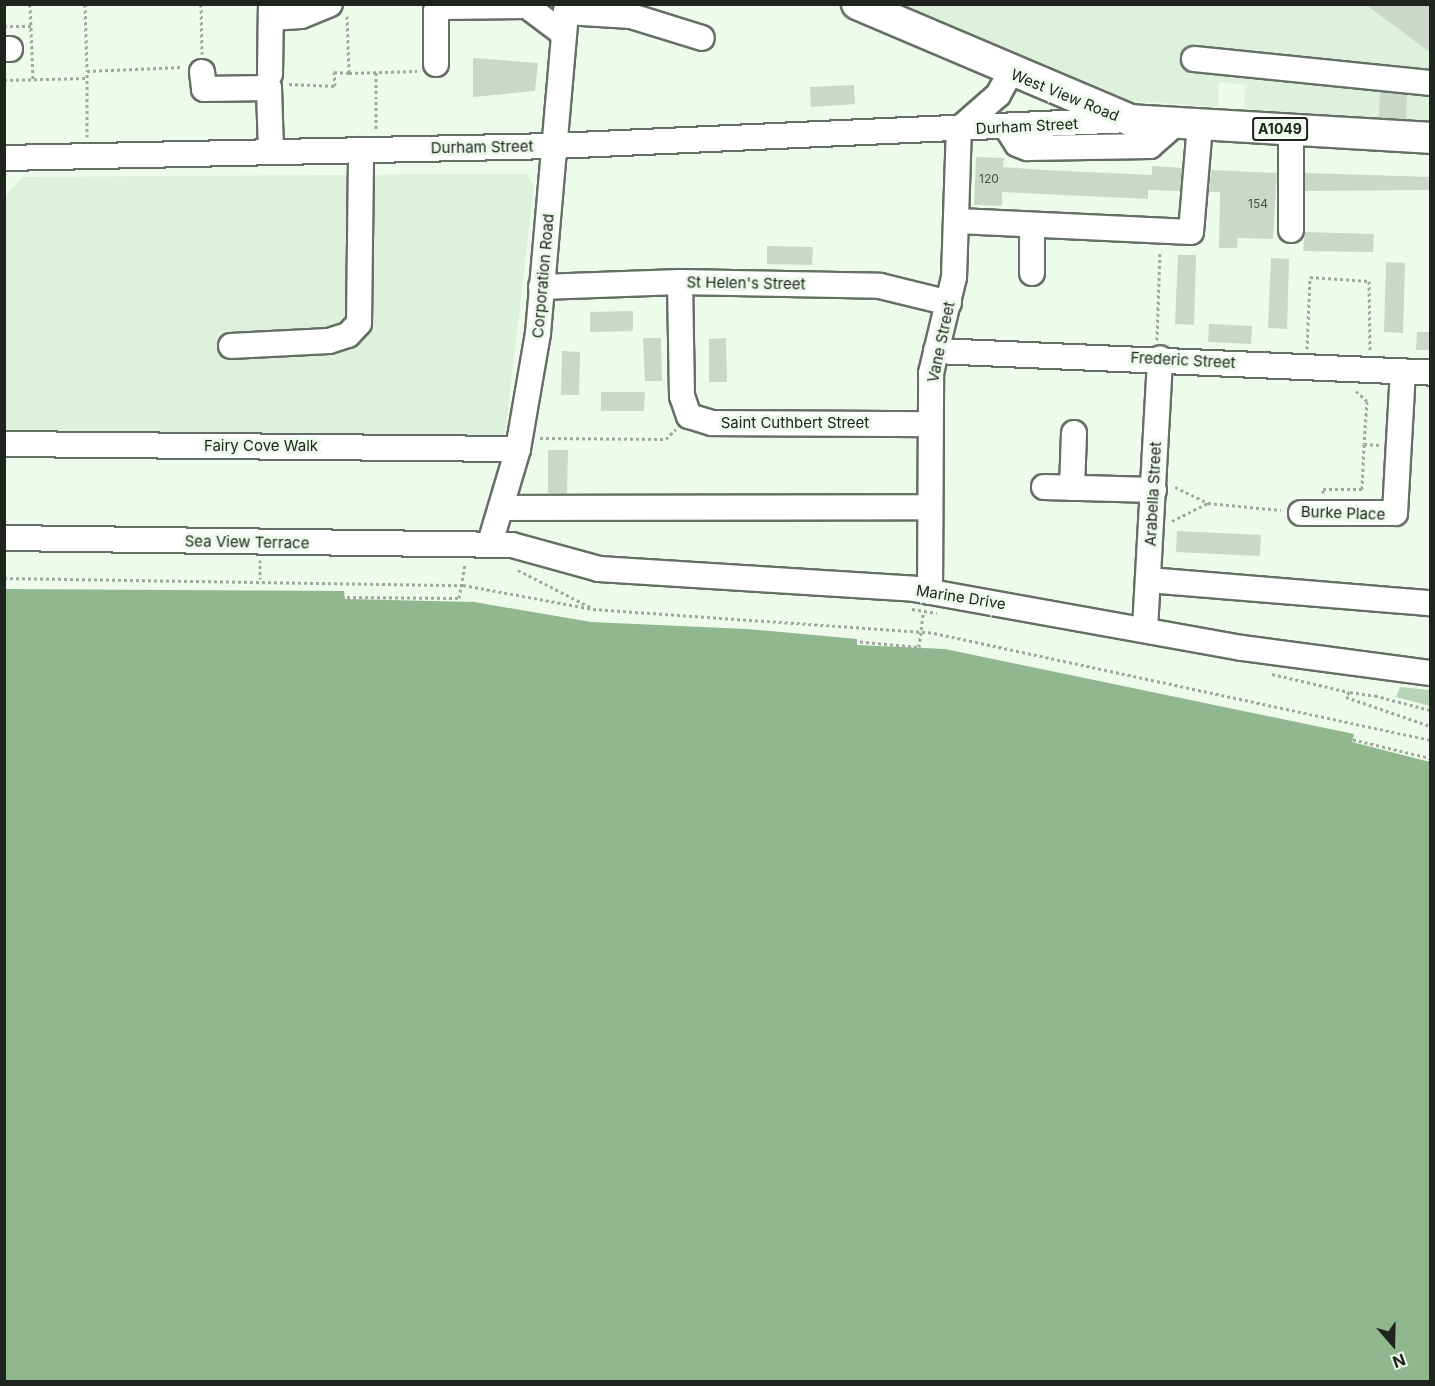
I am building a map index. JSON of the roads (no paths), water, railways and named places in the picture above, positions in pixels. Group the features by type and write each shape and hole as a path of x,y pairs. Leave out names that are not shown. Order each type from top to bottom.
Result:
{"main road":[{"name":"West View Road","path":"857,4 1010,73 1131,120 1431,138"}],"street":[{"path":"275,79 271,11 301,16 330,4"},
{"path":"436,64 441,7 525,5 566,17 631,16 702,39"},
{"name":"Corporation Road","path":"490,543 519,443 542,287 566,17"},
{"path":"1194,59 1431,83"},
{"path":"202,69 204,89 269,88 271,152"},
{"name":"Durham Street","path":"959,129 998,95 1010,73"},
{"name":"Durham Street","path":"4,158 271,152 363,139 555,146 1131,120"},
{"path":"958,221 1191,232 1188,124 1150,146 1027,148 1017,144 1006,127"},
{"name":"Vane Street","path":"922,603 929,507 929,424 936,351 949,303 958,221 959,129"},
{"path":"1291,130 1291,230"},
{"path":"231,346 329,341 348,335 359,323 363,139"},
{"path":"1032,226 1032,273"},
{"name":"St Helen's Street","path":"542,287 680,282 880,286 949,303"},
{"name":"Saint Cuthbert Street","path":"680,282 682,396 689,417 712,423 929,424"},
{"name":"Frederic Street","path":"936,351 1158,354 1431,373"},
{"name":"Arabella Street","path":"1145,629 1154,484 1158,354"},
{"name":"Burke Place","path":"1311,513 1395,513 1403,371"},
{"path":"1071,488 1074,432"},
{"name":"Fairy Cove Walk","path":"4,444 519,443"},
{"path":"1044,487 1154,484"},
{"path":"501,508 929,507"},
{"name":"Sea View Terrace","path":"4,538 490,543"},
{"name":"Marine Drive","path":"490,543 649,576 922,603 1145,629 1431,673"},
{"path":"1149,580 1431,603"}]}
